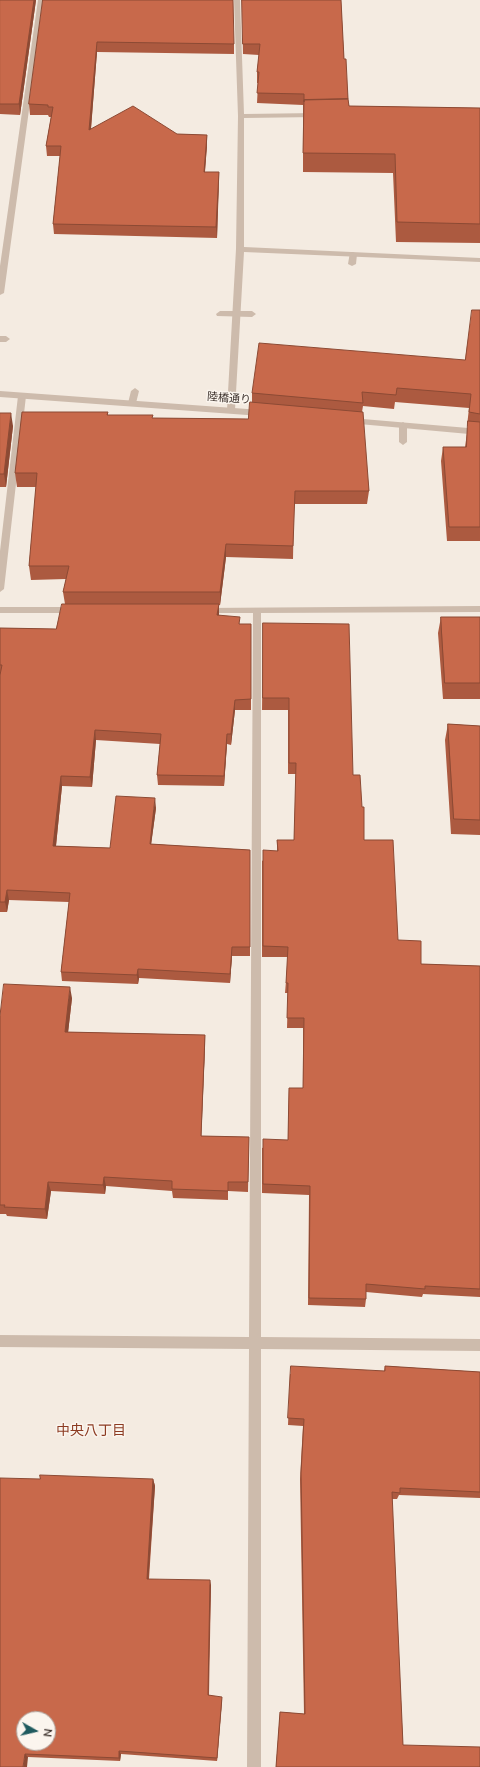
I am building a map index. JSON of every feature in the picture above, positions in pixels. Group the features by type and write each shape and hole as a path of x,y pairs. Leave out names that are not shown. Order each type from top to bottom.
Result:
{"street":[{"path":"0,294 41,0"},
{"path":"231,410 240,249 241,116 237,0"},
{"path":"241,116 329,115"},
{"path":"240,249 480,260"},
{"path":"352,264 353,254"},
{"path":"220,314 252,314"},
{"path":"132,403 135,391"},
{"name":"陸橋通り","path":"0,394 270,413"},
{"path":"0,589 22,396"},
{"path":"340,420 480,432"},
{"path":"403,425 403,442"},
{"path":"195,610 480,609"},
{"path":"0,610 86,610"},
{"path":"254,1767 257,610"},
{"path":"0,1341 256,1344 480,1344"}],"building":[{"path":"0,0 34,0 19,104 0,104"},
{"path":"43,0 233,0 234,44 97,42 89,130 133,106 177,134 207,135 204,172 219,172 216,227 53,224 61,146 46,146 53,107 48,107 48,105 29,104"},
{"path":"242,0 341,0 348,99 304,100 304,94 257,93 259,72 257,72 260,44 243,44"},
{"path":"348,99 349,106 480,108 480,224 397,222 395,154 303,153 304,100"},
{"path":"472,310 480,310 480,414 469,412 471,394 397,388 396,395 362,392 363,403 252,393 259,343 465,360"},
{"path":"250,402 363,412 369,491 295,491 293,546 226,544 220,592 63,592 69,566 29,566 37,473 15,473 22,412 108,412 107,415 153,415 152,418 248,419"},
{"path":"0,413 11,413 4,474 0,474"},
{"path":"468,421 480,422 480,527 449,527 443,447 466,447"},
{"path":"62,604 219,604 217,615 240,617 239,624 251,624 251,699 235,700 231,734 227,734 224,776 157,775 161,734 95,730 90,777 61,776 53,846 110,848 116,796 155,798 150,844 250,850 250,947 232,947 230,974 138,969 137,975 61,972 70,893 7,890 5,902 0,902 0,675 2,665 0,665 0,628 56,629"},
{"path":"441,617 480,617 480,683 445,683"},
{"path":"263,623 349,624 353,775 360,775 362,807 364,807 364,840 393,840 398,940 421,941 421,964 480,966 480,1289 425,1286 425,1289 366,1284 366,1299 309,1298 310,1186 263,1184 263,1139 288,1140 289,1088 303,1088 304,1018 287,1018 288,983 286,983 288,947 263,946 263,850 278,851 277,840 294,840 296,763 289,763 289,698 263,698"},
{"path":"448,724 480,726 480,820 454,819"},
{"path":"4,984 70,987 65,1032 205,1035 201,1136 249,1137 248,1182 228,1182 228,1191 172,1189 172,1181 104,1177 103,1185 48,1182 45,1209 4,1207 5,1205 0,1205 0,1016"},
{"path":"291,1366 385,1371 385,1366 480,1372 480,1492 400,1488 400,1493 392,1492 403,1745 480,1747 480,1767 276,1767 280,1712 305,1714 301,1473 304,1419 288,1418"},
{"path":"40,1475 153,1479 147,1579 210,1580 208,1695 222,1697 217,1758 119,1751 119,1758 25,1754 23,1767 0,1767 0,1478 40,1479"}],"district":[{"name":"中央八丁目","path":"91,1432"}]}
